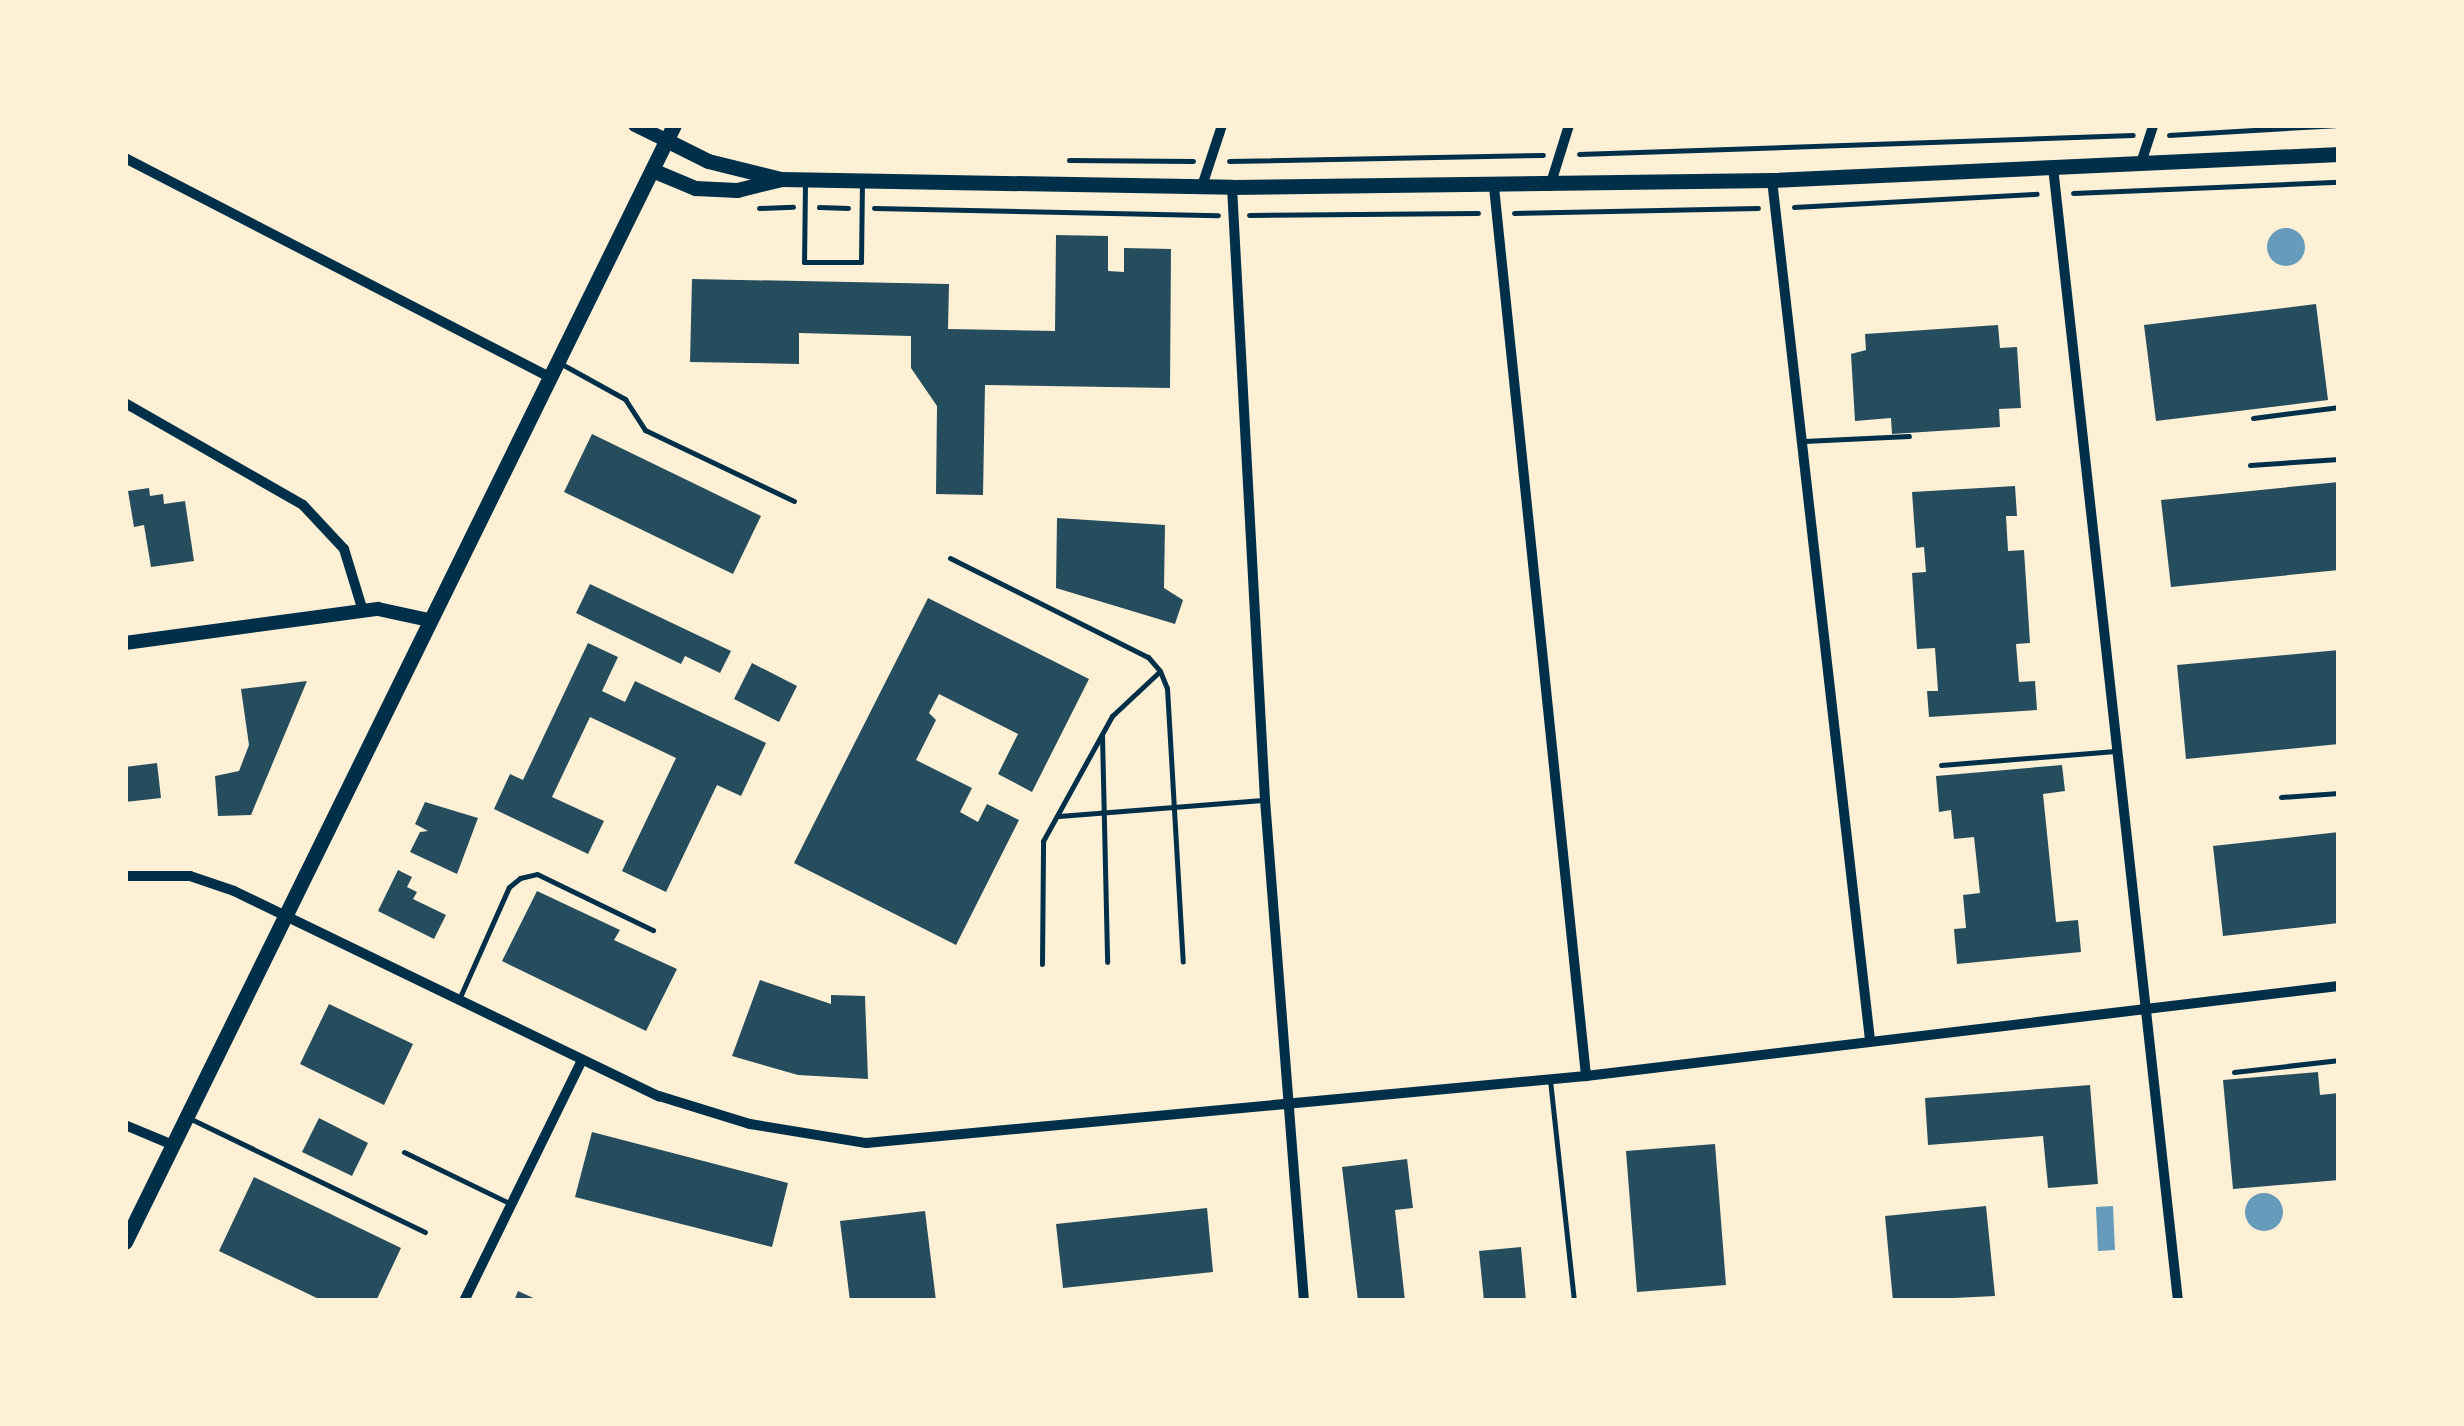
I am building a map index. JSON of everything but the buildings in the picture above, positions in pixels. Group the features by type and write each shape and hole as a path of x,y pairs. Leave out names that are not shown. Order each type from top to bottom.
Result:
{"main road":[{"path":"125,1242 182,1115 670,133 708,160 781,179 1232,187 1494,187 1772,180 2339,154"},
{"path":"652,170 695,188 737,190 781,179"}],"street":[{"path":"635,125 670,133"},
{"path":"1202,186 1222,125"},
{"path":"1550,186 1569,125"},
{"path":"2142,163 2151,130"},
{"path":"125,158 548,376"},
{"path":"2053,168 2178,1301"},
{"path":"1772,180 1870,1040"},
{"path":"1232,187 1265,800 1285,1104 1304,1301"},
{"path":"1494,187 1586,1076"},
{"path":"125,403 303,505 344,549 363,611"},
{"path":"125,412 138,410"},
{"path":"125,643 363,611 396,610 428,620"},
{"path":"125,876 190,876 282,912 580,1062 716,1115 866,1144 1586,1076 2339,986"},
{"path":"464,1301 580,1062"},
{"path":"125,1124 168,1144"}],"lane":[{"path":"805,180 804,262 861,262 862,181"},
{"path":"556,360 625,399 645,430 794,501"},
{"path":"2253,418 2339,407"},
{"path":"1801,442 1909,436"},
{"path":"2250,465 2339,459"},
{"path":"950,558 1148,657 1160,672 1167,688 1183,962"},
{"path":"1042,964 1038,854 1102,732 1124,702 1160,672"},
{"path":"1102,732 1107,962"},
{"path":"1942,765 2118,751"},
{"path":"2280,797 2339,793"},
{"path":"1057,816 1265,800"},
{"path":"459,1000 509,888 520,878 537,874 653,930"},
{"path":"2234,1072 2339,1060"},
{"path":"1550,1079 1574,1301"},
{"path":"182,1115 425,1232"},
{"path":"404,1152 510,1204"}],"path":[{"path":"1056,160 1560,155 2335,125"}],"water":[{"path":"2286,228 2299,234 2305,247 2299,260 2286,266 2273,260 2267,247 2273,234"},
{"path":"2264,1193 2277,1199 2283,1212 2277,1225 2264,1231 2251,1225 2245,1212 2251,1199"},
{"path":"2113,1206 2115,1250 2098,1251 2096,1207"}]}
